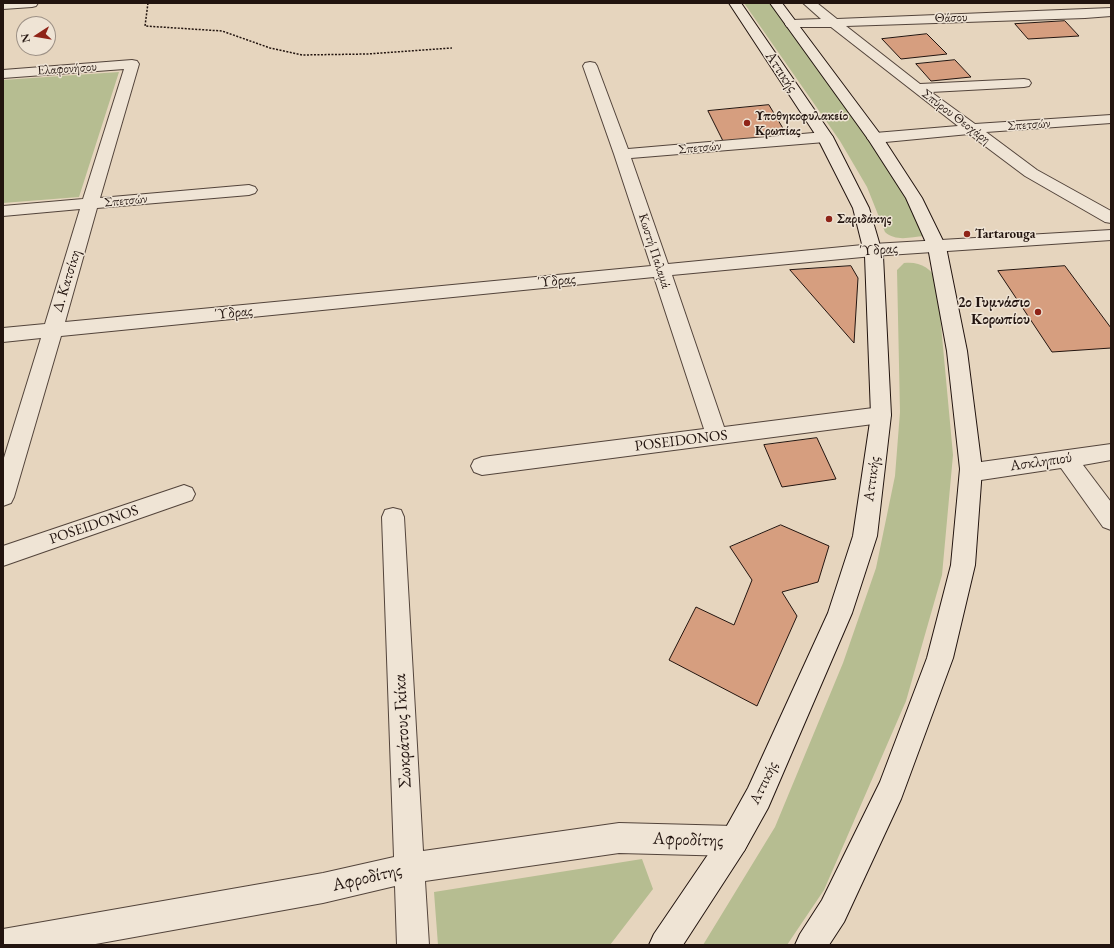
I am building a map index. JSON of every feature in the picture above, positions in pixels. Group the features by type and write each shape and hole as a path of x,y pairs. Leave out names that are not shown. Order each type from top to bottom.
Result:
{"street":[{"path":"3,5 32,3"},
{"name":"Αττικής","path":"665,945 734,841 761,791 840,613 865,536 881,415 880,355 873,250 861,208 836,156 825,137 735,3"},
{"path":"776,3 875,138 914,198 937,247 957,351 971,469 962,565 940,658 891,789 833,911 811,945"},
{"name":"Σπύρου Θεοχάρη","path":"809,3 971,129 1031,173 1111,218"},
{"path":"1086,3 1110,11"},
{"name":"Θάσου","path":"792,24 1085,14 1110,11"},
{"name":"Ελαφονήσου","path":"3,74 132,64"},
{"name":"Δ. Κατσίκη","path":"3,497 132,64"},
{"name":"Κωστή Παλαμά","path":"590,66 622,154 660,271 717,436"},
{"path":"918,88 1024,83"},
{"name":"Σπετσών","path":"875,138 1111,118"},
{"name":"Σπετσών","path":"622,154 825,137"},
{"name":"Σπετσών","path":"3,211 249,190"},
{"name":"Ύδρας","path":"3,336 873,250 1111,235"},
{"name":"POSEIDONOS","path":"482,466 881,415"},
{"name":"Ασκληπιού","path":"971,469 981,471 1111,452"},
{"path":"1067,459 1111,520"},
{"name":"POSEIDONOS","path":"3,556 184,494"},
{"name":"Σωκράτους Γκίκα","path":"393,517 413,945"},
{"name":"Αφροδίτης","path":"3,945 324,888 409,868 619,838 734,841"}],"path":[{"path":"148,3 145,26 222,32 270,48 302,55 367,54 452,48"}],"green space":[{"path":"744,3 770,3 869,139 905,192 924,236 899,238 885,232 867,187 840,141"},
{"path":"119,72 79,197 3,203 3,80"},
{"path":"904,263 914,263 924,266 932,272 937,282 953,455 942,575 906,701 824,890 787,945 703,945 775,827 843,663 876,568 895,476 900,412 897,270"},
{"path":"642,859 653,889 610,945 438,945 434,892"}],"building":[{"path":"1065,21 1079,36 1028,39 1015,24"},
{"path":"927,34 947,54 901,59 882,39"},
{"path":"955,60 971,77 931,81 916,64"},
{"name":"Υποθηκοφυλακείο Κρωπίας","path":"769,105 787,135 723,141 708,111"},
{"path":"851,266 858,278 854,343 790,270"},
{"name":"2ο Γυμνάσιο Κορωπίου","path":"1065,266 1111,328 1111,348 1052,352 998,271"},
{"path":"817,438 836,479 782,487 764,445"},
{"path":"781,525 829,546 818,582 782,592 797,616 757,706 669,660 696,607 734,625 752,580 730,547"}],"place":[{"name":"Υποθηκοφυλακείο Κρωπίας","path":"747,123"},
{"name":"Σαριδάκης","path":"829,219"},
{"name":"Tartarouga","path":"967,234"},
{"name":"2ο Γυμνάσιο Κορωπίου","path":"1038,312"}]}
